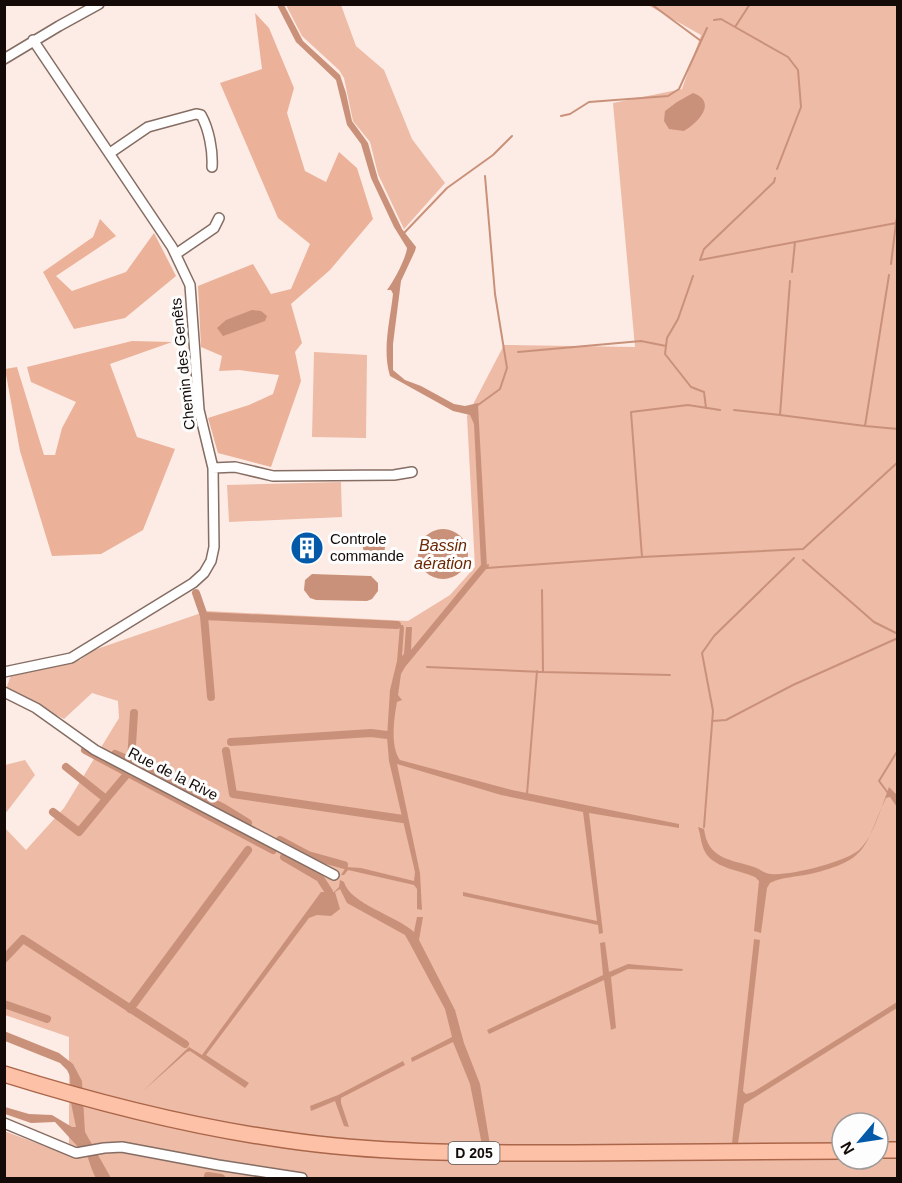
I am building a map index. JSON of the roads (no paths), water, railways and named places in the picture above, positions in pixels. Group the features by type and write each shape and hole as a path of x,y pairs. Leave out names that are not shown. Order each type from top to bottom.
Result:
{"main road":[{"name":"D 205","path":"4,1074 109,1105 240,1133 298,1142 386,1150 496,1153 830,1151"}],"street":[{"path":"4,59 85,8 99,4"},
{"name":"Chemin des Genêts","path":"4,672 71,658 193,583 204,573 211,561 214,547 213,468 200,410 190,285 176,254 33,40"},
{"path":"110,153 148,126 196,114 201,115 205,121 213,157 212,167"},
{"path":"176,254 214,228 219,218"},
{"path":"213,468 235,467 273,476 394,475 412,472"},
{"name":"Rue de la Rive","path":"4,692 36,708 95,750 334,875"},
{"path":"4,1123 65,1150 80,1153 122,1147 218,1166 302,1179"}],"water":[{"path":"277,5 284,5 303,41 340,75 352,121 368,143 378,179 402,229 416,247 401,281 393,344 393,370 405,380 454,404 465,406 478,403 487,568 401,674 398,695 402,700 397,702 394,724 397,754 400,760 512,790 679,824 679,828 589,813 603,933 599,934 598,925 463,896 463,892 597,921 583,812 501,795 397,764 420,873 422,910 417,909 417,889 414,885 348,870 341,875 346,867 361,868 414,881 415,872 389,761 387,737 390,690 397,661 400,625 404,628 402,656 406,627 412,627 411,650 481,565 474,424 470,415 453,411 390,376 387,346 393,294 391,290 387,290 399,269 407,248 394,227 371,178 361,144 347,125 336,80 296,42"},
{"path":"693,93 704,102 705,107 700,118 684,131 669,129 664,121 665,111"},
{"path":"252,310 261,311 267,316 265,321 223,336 217,328 226,320"},
{"name":"Bassin aération","path":"438,529 448,529 461,536 468,549 468,559 461,572 448,579 438,579 429,575 422,568 418,559 418,549 422,540 429,533"},
{"path":"374,536 382,539 385,547 382,555 374,558 366,555 363,547 366,539"},
{"name":"Bassin aération","path":"312,574 371,576 378,583 378,591 372,599 367,601 316,600 310,598 304,590 305,580"},
{"path":"889,787 897,795 897,807 890,797 886,798 881,810"},
{"path":"698,827 704,829 710,846 721,856 771,874 804,870 842,859 859,850 869,836 862,849 844,863 830,869 770,883 767,888 761,933 754,931 759,881 755,877 723,866 711,859 703,849"},
{"path":"340,880 355,897 414,932 417,917 423,917 419,940 455,1010 464,1043 480,1084 490,1145 482,1145 470,1084 453,1042 412,1062 411,1058 452,1037 445,1009 405,935 347,903 340,889 335,892 340,909 331,916 317,915 309,918 206,1055 249,1083 245,1088 190,1051 143,1091 189,1047 202,1055 321,892 334,892 339,887"},
{"path":"754,939 760,940 743,1091 746,1094 753,1092 897,1002 897,1008 744,1104 738,1143 732,1143"},
{"path":"605,942 609,972 628,964 683,969 682,971 628,969 611,977 616,1028 611,1030 604,980 489,1034 487,1030 603,975 600,943"},
{"path":"4,1031 59,1053 73,1064 82,1081 85,1132 111,1178 96,1178 83,1147 79,1148 55,1122 31,1123 5,1114 5,1107 29,1114 52,1115 76,1127 71,1103 70,1076 67,1070 60,1063 5,1041"},
{"path":"403,1061 405,1065 341,1098 349,1127 344,1126 335,1101 311,1111 310,1106 338,1095"}],"waterway":[{"path":"651,4 701,41"},
{"path":"714,20 721,19 735,27 750,4"},
{"path":"735,27 788,57 798,70 801,107 777,169"},
{"path":"561,116 570,114 589,102 668,96 679,89 707,28"},
{"path":"404,233 447,188 493,155 512,136"},
{"path":"478,405 500,389 507,368 495,294 485,176"},
{"path":"775,178 774,182 704,249 700,260 896,223 891,264"},
{"path":"896,222 898,214"},
{"path":"792,272 795,242"},
{"path":"790,281 780,415 865,426 889,275"},
{"path":"693,276 678,319 667,338 665,354 691,387 704,392 706,408"},
{"path":"518,352 641,341 666,346"},
{"path":"720,410 688,405 631,412 642,557 803,549 898,462"},
{"path":"734,410 780,415"},
{"path":"865,426 898,429"},
{"path":"488,565 487,568 642,557"},
{"path":"704,827 713,711 702,653 714,636 794,558"},
{"path":"803,560 874,622 898,634"},
{"path":"542,590 543,672 670,675"},
{"path":"196,593 204,616 397,625"},
{"path":"204,616 211,697"},
{"path":"712,721 726,720 793,685 898,638"},
{"path":"427,667 543,672"},
{"path":"527,794 537,671"},
{"path":"115,754 131,761 134,713"},
{"path":"231,742 371,733 387,735"},
{"path":"85,750 128,773 106,799"},
{"path":"888,793 879,781 898,750"},
{"path":"226,751 233,794 403,819"},
{"path":"53,812 79,832 106,799 66,767"},
{"path":"146,769 222,807 248,823"},
{"path":"128,773 273,850"},
{"path":"280,840 308,855 344,865"},
{"path":"130,1009 248,850"},
{"path":"284,857 320,878 329,892"},
{"path":"4,959 23,939 185,1044"},
{"path":"4,1004 47,1019"},
{"path":"208,1176 221,1178"}],"place":[{"name":"Controle commande","path":"307,548"}]}
